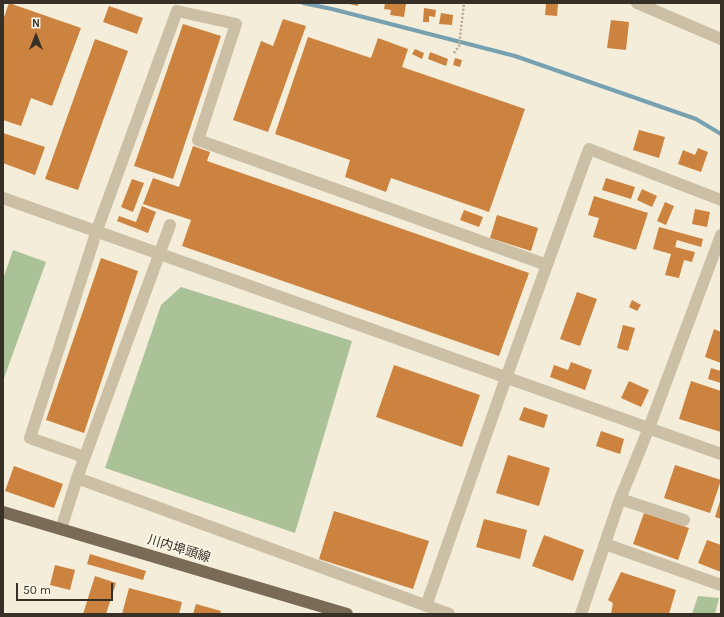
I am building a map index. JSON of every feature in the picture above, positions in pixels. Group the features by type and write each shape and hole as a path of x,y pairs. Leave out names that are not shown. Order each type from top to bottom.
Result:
{"main road":[{"name":"川内埠頭線","path":"3,512 347,614"}],"street":[{"path":"637,3 721,39"},
{"path":"84,457 30,438 97,230 177,11 236,24 198,140 547,264"},
{"path":"426,606 506,378 589,149 721,200"},
{"path":"3,198 97,230 721,454"},
{"path":"61,528 84,457 170,225"},
{"path":"581,614 620,499 649,428 721,235"},
{"path":"77,478 448,614"},
{"path":"620,499 684,520"},
{"path":"605,544 721,585"}],"path":[{"path":"454,53 459,46 464,3"}],"green space":[{"path":"13,250 46,262 3,381 3,279"},
{"path":"181,287 352,341 295,533 105,468 161,305"},
{"path":"698,596 719,598 715,614 692,614"}],"building":[{"path":"9,3 81,28 52,106 31,98 21,126 3,120 3,20"},
{"path":"345,3 358,3 358,6"},
{"path":"385,3 406,4 404,17 390,15 391,10 384,9"},
{"path":"546,4 558,4 557,16 545,15"},
{"path":"109,6 143,18 137,34 103,22"},
{"path":"424,8 436,10 435,17 429,16 429,22 423,22"},
{"path":"441,13 453,15 452,25 439,24"},
{"path":"283,19 306,26 268,132 233,120 261,41 273,46"},
{"path":"611,20 629,22 626,50 607,48"},
{"path":"183,24 221,36 173,179 134,166"},
{"path":"308,37 371,58 378,38 408,49 402,67 525,109 489,212 391,178 386,192 345,177 350,160 275,134"},
{"path":"95,39 128,51 78,190 45,179"},
{"path":"415,49 424,53 422,59 412,54"},
{"path":"430,52 448,59 446,66 428,59"},
{"path":"455,58 462,60 460,67 453,65"},
{"path":"639,130 665,137 659,158 633,150"},
{"path":"3,133 45,147 35,175 3,163"},
{"path":"193,146 210,152 207,161 529,273 499,356 182,246 191,220 143,204 153,178 179,187"},
{"path":"698,148 708,152 701,172 678,164 683,150 695,155"},
{"path":"606,178 635,187 631,199 602,190"},
{"path":"132,179 144,183 133,212 121,207"},
{"path":"642,189 657,196 652,207 637,200"},
{"path":"594,196 648,213 636,250 593,237 599,218 588,215"},
{"path":"665,202 674,206 666,225 657,221"},
{"path":"142,206 156,212 148,233 117,221 119,216 136,222"},
{"path":"695,209 710,212 707,227 692,224"},
{"path":"464,210 483,217 479,227 460,220"},
{"path":"497,215 538,228 531,251 490,238"},
{"path":"659,227 703,239 701,247 677,240 675,247 695,252 692,262 684,260 679,278 665,275 671,254 653,249"},
{"path":"101,258 138,271 84,433 46,420"},
{"path":"577,292 597,299 580,346 560,339"},
{"path":"632,300 641,305 637,311 629,307"},
{"path":"623,325 635,328 628,351 617,348"},
{"path":"714,329 721,332 721,363 705,357"},
{"path":"571,362 592,370 585,390 550,377 554,365 568,370"},
{"path":"394,365 480,395 462,447 376,417"},
{"path":"711,368 721,371 721,383 708,379"},
{"path":"629,381 649,390 641,407 621,398"},
{"path":"691,381 721,391 721,432 679,419"},
{"path":"524,407 548,415 544,428 519,420"},
{"path":"601,431 624,439 620,454 596,446"},
{"path":"508,455 550,468 539,506 496,493"},
{"path":"675,465 721,480 710,513 664,498"},
{"path":"14,466 63,484 54,508 5,491"},
{"path":"721,498 721,519 715,517"},
{"path":"334,511 429,541 413,589 319,559"},
{"path":"644,513 689,528 678,560 633,544"},
{"path":"484,519 527,530 520,559 476,547"},
{"path":"544,535 584,550 573,581 532,566"},
{"path":"707,540 721,545 721,572 698,563"},
{"path":"90,554 146,571 143,580 87,564"},
{"path":"55,565 75,570 70,590 50,585"},
{"path":"621,572 676,590 669,614 611,614 613,603 608,600"},
{"path":"95,576 116,583 106,614 83,614"},
{"path":"129,588 182,602 179,614 122,614"},
{"path":"196,604 221,611 220,614 193,614"}],"waterway":[{"path":"303,3 332,9 515,56 696,119 721,134"}]}
